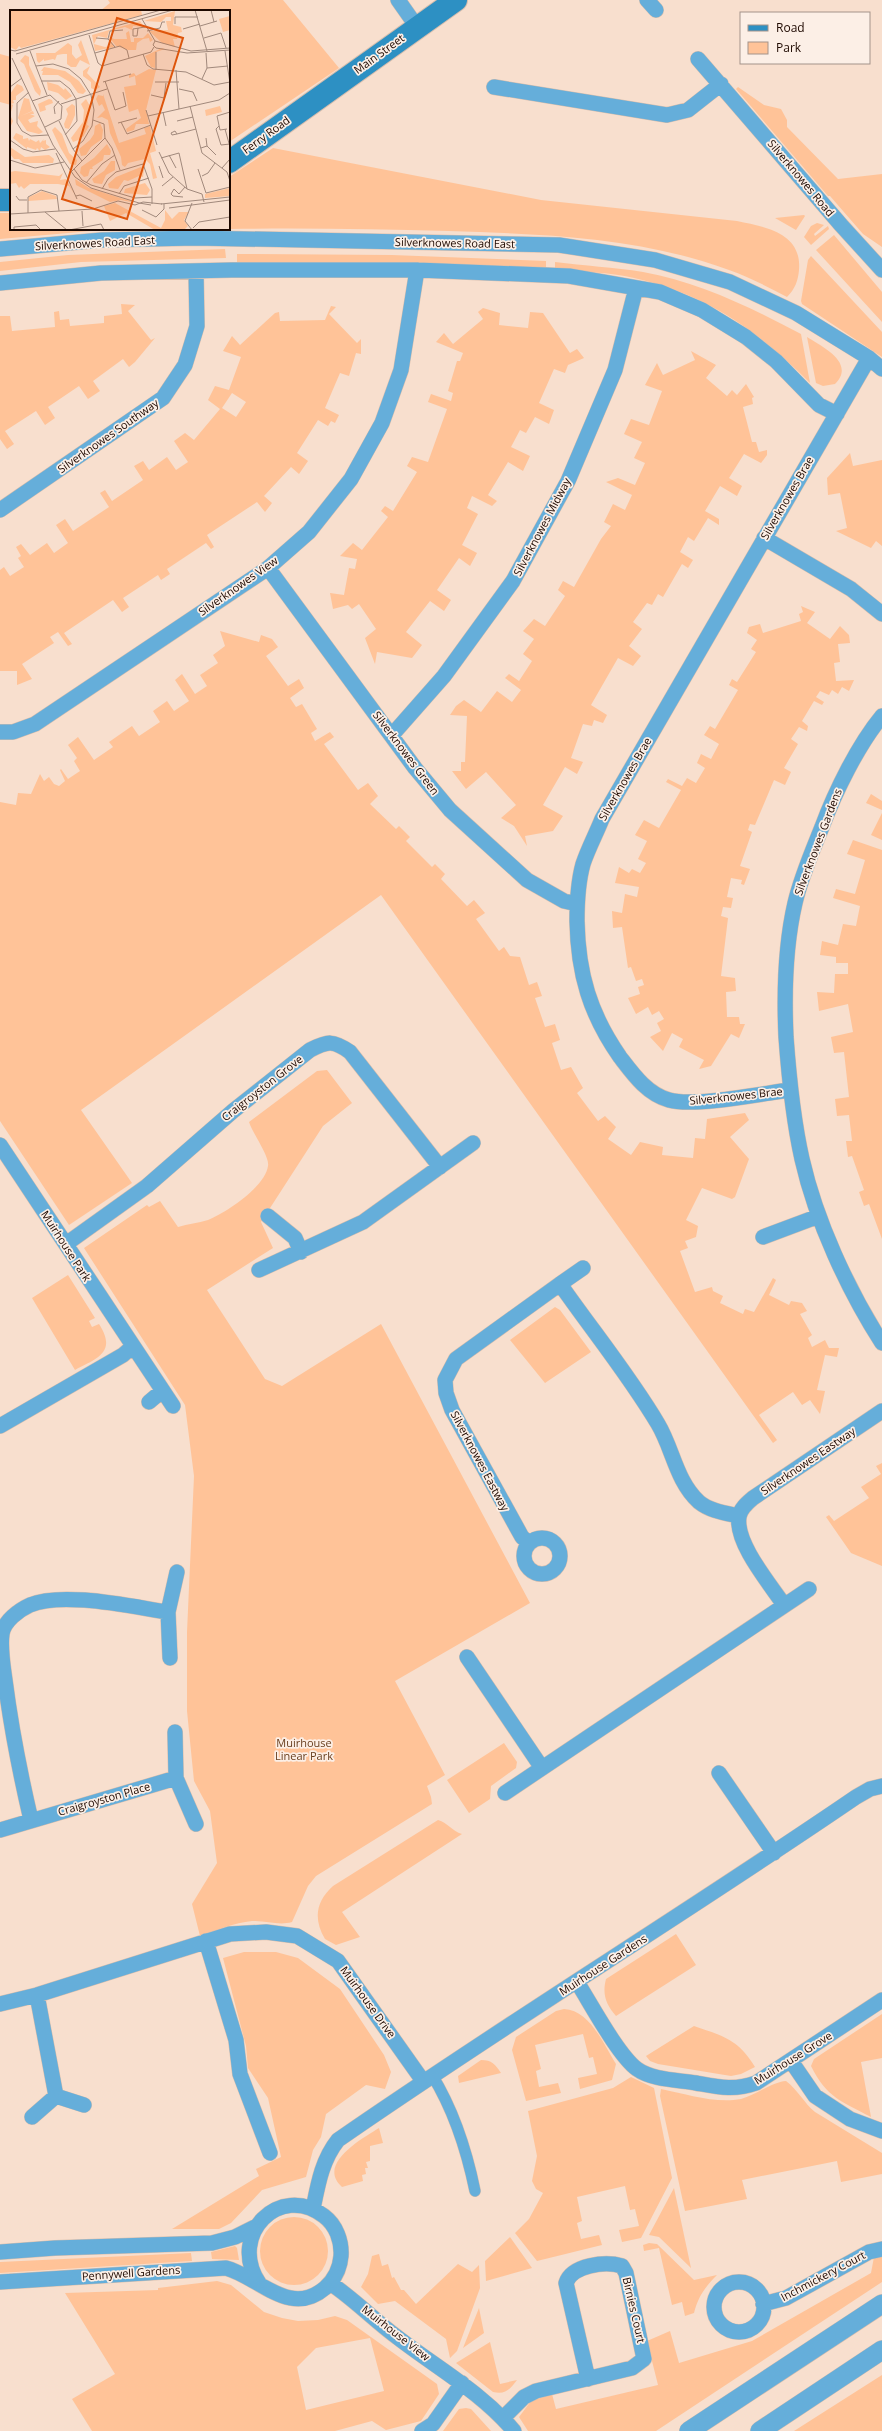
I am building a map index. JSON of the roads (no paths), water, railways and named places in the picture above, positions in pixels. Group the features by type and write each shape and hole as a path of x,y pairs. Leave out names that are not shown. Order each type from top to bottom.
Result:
{"main road":[{"name":"Main Street","path":"303,108 456,0"},
{"name":"Ferry Road","path":"231,161 303,108"}],"street":[{"path":"398,0 416,27"},
{"name":"Silverknowes Road","path":"698,59 816,194 841,225 882,270"},
{"path":"494,87 667,115 688,110 721,84"},
{"name":"Silverknowes Road East","path":"0,249 102,240 196,238 559,245 655,260 730,282 796,313 869,358 882,369"},
{"path":"0,283 101,273 196,271 417,270 569,276 660,292 702,310 746,337 776,360 819,404 837,414"},
{"name":"Silverknowes View","path":"0,732 14,732 35,724 268,568 309,532 351,479 382,423 401,370 417,270"},
{"name":"Silverknowes Southway","path":"0,510 163,398 185,365 197,326 196,271"},
{"name":"Silverknowes Midway","path":"392,735 444,676 513,581 568,481 612,376 636,288"},
{"name":"Silverknowes Brae","path":"789,1090 693,1102 670,1100 656,1095 641,1083 611,1044 596,1016 586,992 577,950 577,904 583,865 602,819 869,358"},
{"path":"764,538 851,590 882,614"},
{"name":"Silverknowes Green","path":"268,568 416,768 461,820 527,880 564,901 577,904"},
{"name":"Silverknowes Gardens","path":"882,716 835,793 795,903 789,943 784,1001 789,1090 802,1160 819,1216 845,1277 882,1343"},
{"name":"Craigroyston Grove","path":"66,1244 147,1186 233,1111 310,1050 325,1043 338,1043 350,1052 440,1167"},
{"path":"258,1270 301,1252 363,1222 473,1143"},
{"name":"Muirhouse Park","path":"0,1145 132,1347 173,1406"},
{"path":"268,1216 295,1238 301,1252"},
{"path":"763,1237 819,1216"},
{"name":"Silverknowes Eastway","path":"529,1543 522,1537 467,1439 449,1401 445,1380 456,1359 583,1268"},
{"path":"560,1284 658,1424 678,1472 688,1488 699,1502 715,1511 739,1516 741,1537 746,1548 784,1605"},
{"path":"0,1426 123,1355 132,1347"},
{"path":"150,1402 162,1392"},
{"name":"Silverknowes Eastway","path":"739,1516 743,1508 753,1498 882,1410"},
{"path":"170,1658 168,1612 177,1572"},
{"path":"505,1793 808,1589"},
{"path":"31,1820 9,1713 1,1648 2,1633 8,1621 19,1610 44,1601 103,1602 168,1612"},
{"path":"467,1657 542,1768"},
{"path":"176,1732 176,1778 196,1824"},
{"path":"719,1773 774,1853"},
{"name":"Craigroyston Place","path":"0,1830 176,1778"},
{"name":"Muirhouse Gardens","path":"313,2209 328,2152 338,2140 427,2078 774,1853 856,1797 870,1789 882,1786"},
{"name":"Muirhouse Drive","path":"0,2004 37,1995 206,1941 236,1934 266,1932 297,1936 330,1954 353,1979 427,2078"},
{"path":"206,1941 236,2040 240,2074 270,2152"},
{"name":"Muirhouse Grove","path":"577,1982 626,2058 638,2070 730,2090 743,2088 756,2083 882,2000"},
{"path":"37,1995 56,2096"},
{"path":"791,2060 815,2096 850,2119 882,2131"},
{"path":"427,2078 440,2089 469,2163 475,2191"},
{"path":"56,2096 84,2106"},
{"path":"32,2117 56,2096"},
{"path":"0,2252 55,2248 212,2243 235,2237 257,2226 268,2215 282,2208 292,2206 313,2209 333,2225 342,2250 339,2268 330,2284"},
{"path":"257,2226 249,2244 248,2255 254,2274 259,2283"},
{"name":"Inchmickery Court","path":"763,2304 786,2298 869,2252 882,2249"},
{"name":"Birnies Court","path":"503,2418 524,2397 536,2391 588,2379 632,2368 644,2359 626,2273 622,2266 614,2264 576,2271 569,2276 566,2283 588,2379"},
{"name":"Pennywell Gardens","path":"0,2282 226,2268 238,2272 259,2283 278,2296 300,2299 321,2291 330,2284"},
{"name":"Muirhouse View","path":"330,2284 346,2294 397,2337 462,2383 503,2418 514,2431"},
{"path":"689,2431 882,2304"},
{"path":"760,2431 882,2350"},
{"path":"422,2431 433,2424 462,2383"}],"park label":[{"name":"Muirhouse Linear Park","path":"304,1749"}]}
